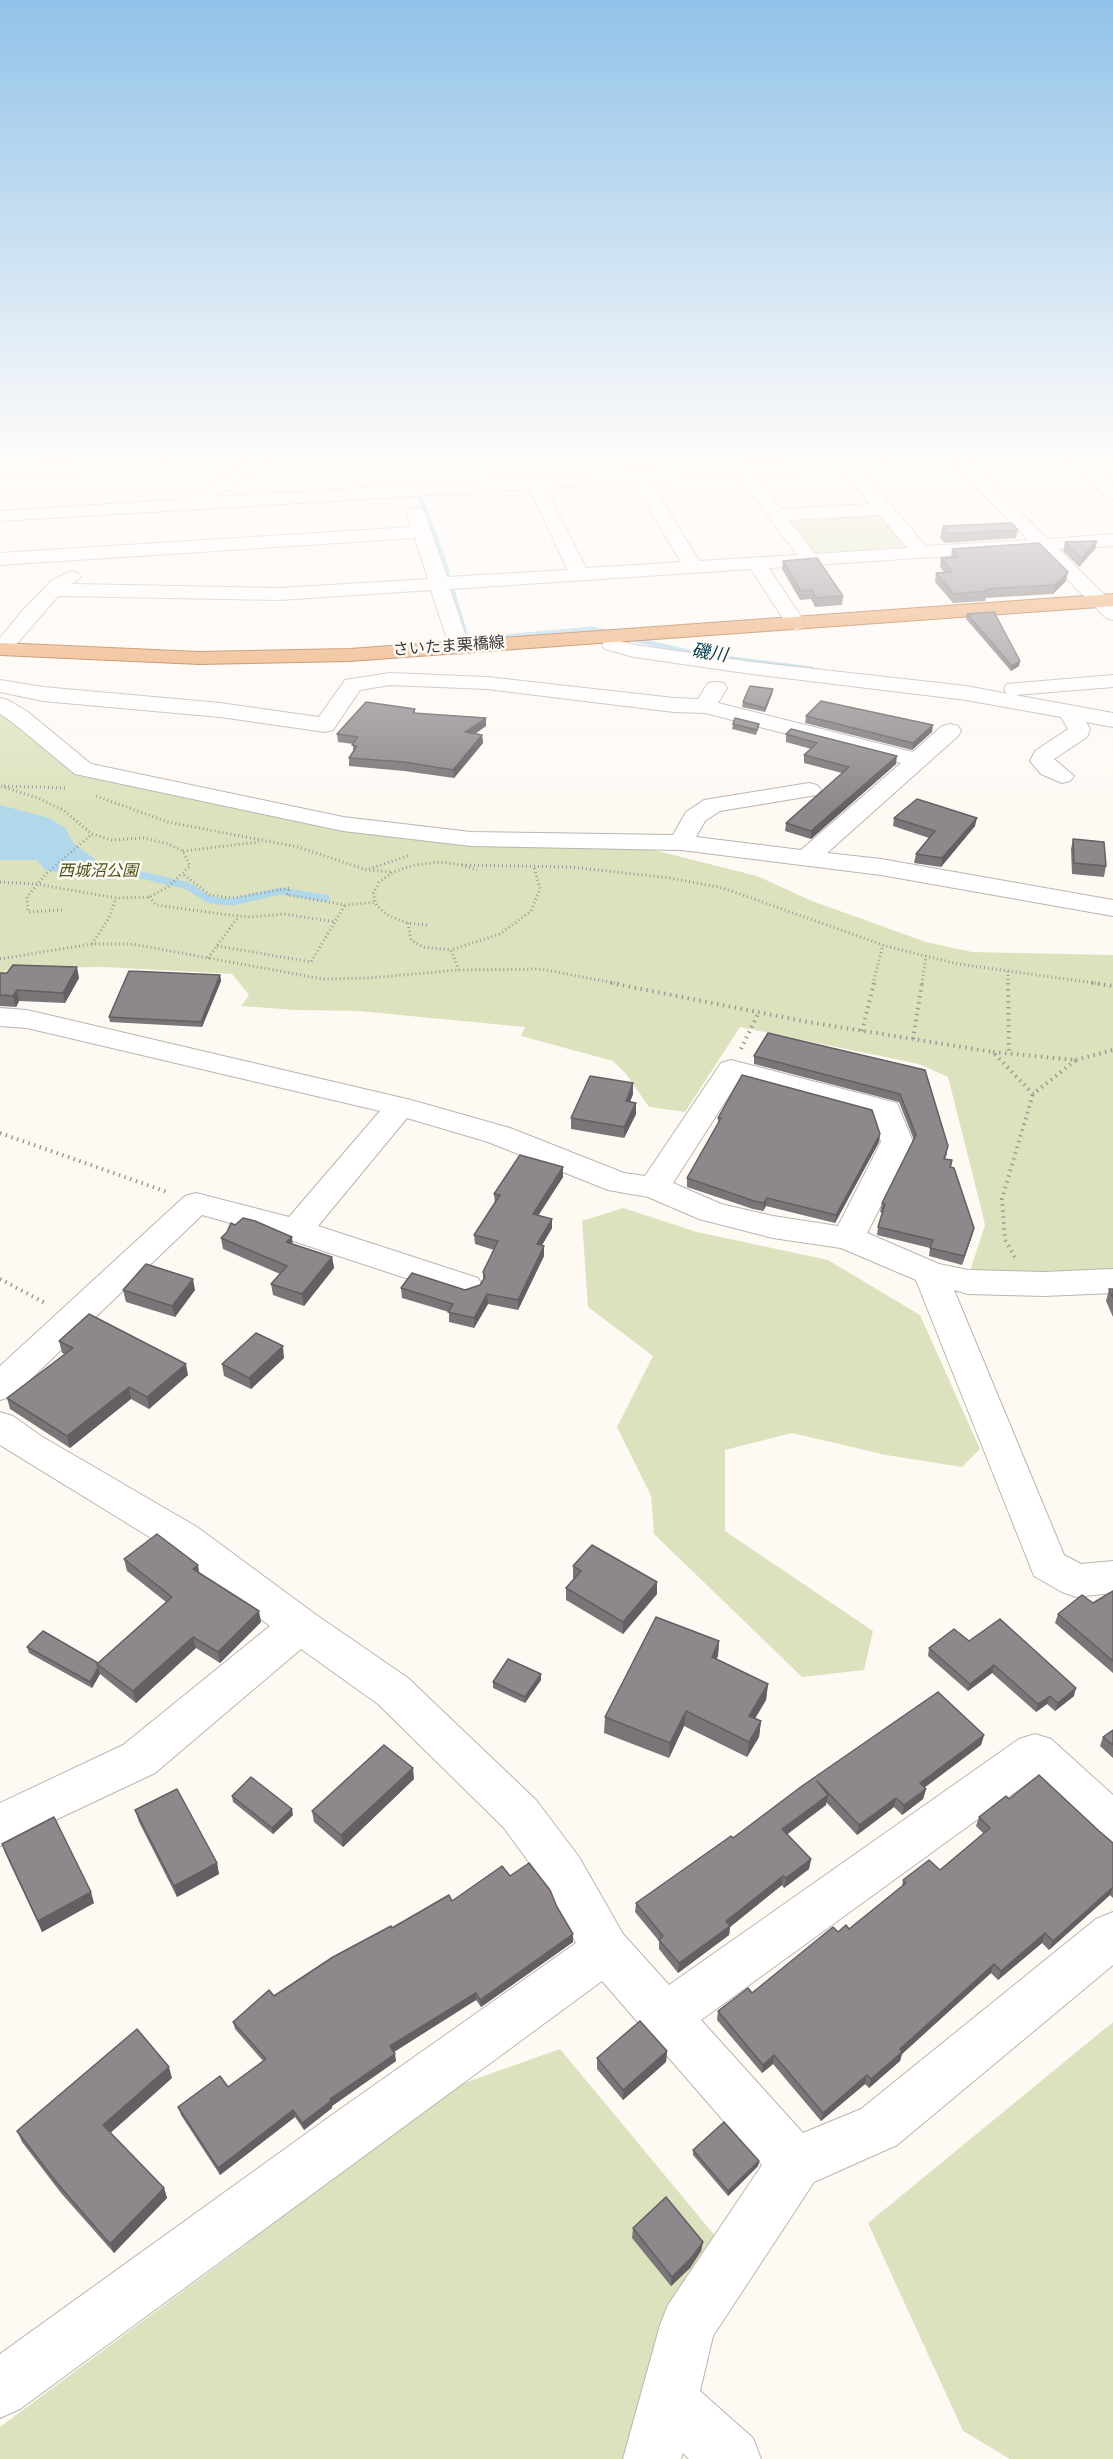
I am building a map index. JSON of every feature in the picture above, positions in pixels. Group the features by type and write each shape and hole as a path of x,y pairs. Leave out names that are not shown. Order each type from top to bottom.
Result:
{"main road":[{"name":"さいたま栗橋線","path":"1,652 210,658 349,655 796,624 1110,608"},
{"name":"さいたま栗橋線","path":"1,652 199,665 278,665 612,645 1110,608"}],"street":[{"path":"1,652 53,590 74,577"},
{"path":"437,577 460,648"},
{"path":"53,590 280,594 440,585 456,577"},
{"path":"461,577 470,604"},
{"path":"765,577 796,624"},
{"path":"1077,577 1110,608"},
{"path":"476,626 482,646"},
{"path":"612,645 634,651 752,668 966,693 1113,720"},
{"path":"682,657 717,681 716,690 705,706"},
{"path":"0,686 44,694 220,710 325,724 352,685 390,679 476,682 705,706 812,731 918,760"},
{"path":"966,693 1113,681"},
{"path":"0,705 20,717 83,769 343,824 471,839 681,843 880,867 1113,908"},
{"path":"1062,776 1048,769 1042,761 1043,756 1078,732 1079,729 1068,710"},
{"path":"808,857 950,731"},
{"path":"681,843 695,817 714,805 809,790"},
{"path":"0,1017 27,1019 400,1107 499,1135 619,1183 654,1187 711,1212 773,1227 848,1239 930,1273 968,1282 1030,1284 1113,1281"},
{"path":"654,1187 731,1069 886,1110 897,1142 848,1239"},
{"path":"296,1230 400,1107"},
{"path":"0,1387 196,1203 296,1230 466,1286"},
{"path":"930,1273 1048,1565 1076,1581 1113,1577"},
{"path":"0,1426 28,1446 183,1538 300,1626 393,1691 520,1814 563,1872 606,1950 795,2163"},
{"path":"0,1825 139,1759 300,1626"},
{"path":"666,2016 1035,1753 1113,1824"},
{"path":"652,2459 688,2325 795,2163 879,2127 1113,1935"},
{"path":"0,2389 606,1950"},
{"path":"669,2401 732,2459"}],"path":[{"path":"1,786 28,785 72,789"},
{"path":"1,786 38,798 63,810 92,834 112,840 144,838 168,844 183,851 262,841"},
{"path":"90,794 168,822 298,847 367,870 393,872"},
{"path":"62,910 28,912 27,897 46,874 92,834"},
{"path":"0,882 36,884 88,895 116,898 148,897 168,888 184,874 190,866 183,851"},
{"path":"427,925 408,923 389,916 376,902 373,894 379,882 393,872 415,865 439,862 462,865 571,867 670,878 723,888 883,945 926,956 958,964 1113,986"},
{"path":"462,865 477,870"},
{"path":"408,923 411,940 423,947 451,950 500,933 531,911 540,889 534,867"},
{"path":"184,874 210,895 233,898 290,888 287,895 345,905 376,902"},
{"path":"148,897 156,905 240,916 284,914 336,922"},
{"path":"92,944 109,918 116,898"},
{"path":"217,946 311,963 345,905"},
{"path":"208,958 240,916"},
{"path":"0,959 92,944 132,944 323,979 369,978 459,970 541,969 862,1031 993,1052 1076,1060 1113,1050"},
{"path":"862,1031 883,945"},
{"path":"451,950 459,970"},
{"path":"913,1039 926,956"},
{"path":"1008,971 1010,1053"},
{"path":"731,1069 759,1012"},
{"path":"993,1052 1033,1094"},
{"path":"1030,1284 1005,1240 1002,1199 1033,1094 1076,1060"},
{"path":"0,1133 196,1203"},
{"path":"0,1279 75,1318"}],"green space":[{"name":"西城沼公園","path":"0,714 76,773 347,829 634,845 757,876 812,901 926,942 972,952 1113,955 1113,1275 970,1271 985,1225 982,1212 948,1077 919,1064 740,1027 685,1112 649,1107 626,1074 613,1061 521,1036 525,1027 358,1011 241,1006 249,995 232,974 104,967 13,968 0,973"},
{"path":"623,1208 697,1232 828,1260 920,1315 980,1449 962,1467 886,1455 792,1433 725,1450 725,1531 873,1631 864,1670 802,1677 654,1534 651,1496 617,1427 653,1356 588,1307 582,1221"},
{"path":"1113,2022 1113,2459 1010,2459 963,2431 868,2223"},
{"path":"560,2049 721,2243 650,2459 0,2459 0,2427 244,2246 405,2104"}],"water":[{"path":"0,805 49,818 65,828 74,844 96,860 127,868 137,874 121,879 100,880 45,870 37,860 0,860"}],"building":[{"path":"792,577 830,577 843,596 816,598 812,590 801,591"},
{"path":"939,577 1063,577 1055,585 986,589 987,591 954,594"},
{"path":"994,612 1020,661 1012,666 967,614"},
{"path":"750,686 773,689 765,708 743,702"},
{"path":"821,701 933,725 913,743 806,716"},
{"path":"366,702 415,709 413,713 486,718 465,732 482,735 453,770 404,762 349,758 357,746 352,745 358,737 337,734"},
{"path":"735,718 759,724 757,730 733,724"},
{"path":"791,729 897,756 811,831 786,823 849,767 804,755 817,743 786,734"},
{"path":"917,799 977,818 942,858 916,854 935,831 894,818"},
{"path":"1073,839 1104,842 1106,866 1074,863"},
{"path":"13,965 77,967 63,993 17,990 13,996 0,995 0,973 7,973"},
{"path":"129,971 220,975 201,1022 109,1017"},
{"path":"768,1033 925,1070 948,1146 944,1159 952,1160 950,1167 954,1168 974,1228 964,1256 930,1248 933,1240 878,1227 885,1204 882,1203 916,1135 900,1094 754,1056"},
{"path":"742,1075 872,1110 880,1134 836,1215 767,1198 764,1203 754,1201 687,1178"},
{"path":"590,1076 633,1083 626,1101 636,1103 624,1127 571,1118"},
{"path":"520,1155 563,1167 533,1214 552,1219 537,1244 544,1246 518,1300 487,1294 474,1318 448,1312 453,1304 401,1288 412,1273 465,1290 480,1285 485,1277 483,1272 498,1241 474,1235 500,1195 494,1194"},
{"path":"243,1218 292,1237 286,1242 332,1257 302,1294 271,1284 287,1266 221,1238 231,1223 235,1225"},
{"path":"146,1264 193,1279 172,1306 123,1290"},
{"path":"89,1314 186,1364 147,1397 129,1387 67,1436 7,1398 73,1348 59,1341"},
{"path":"256,1333 283,1346 249,1378 222,1364"},
{"path":"157,1534 198,1565 193,1569 259,1611 218,1652 193,1637 133,1691 97,1664 172,1597 124,1559"},
{"path":"592,1545 657,1582 623,1622 566,1588 581,1571 573,1566"},
{"path":"1113,1591 1113,1661 1058,1614 1082,1595 1093,1603"},
{"path":"656,1617 719,1641 712,1657 768,1684 749,1716 761,1721 749,1742 686,1711 670,1743 605,1717"},
{"path":"1000,1619 1076,1688 1058,1703 1050,1696 1038,1704 994,1665 970,1684 929,1648 954,1629 969,1641"},
{"path":"43,1631 98,1663 98,1668 90,1682 27,1647"},
{"path":"508,1659 541,1674 525,1697 493,1682"},
{"path":"938,1692 984,1735 920,1783 926,1789 904,1805 896,1798 859,1825 817,1781 828,1795 782,1829 811,1859 786,1878 783,1876 726,1921 730,1926 679,1963 659,1940 663,1936 636,1903 731,1836 733,1838 802,1786"},
{"path":"1113,1730 1113,1745 1103,1737"},
{"path":"384,1745 413,1768 341,1835 312,1811"},
{"path":"1039,1775 1113,1843 1113,1887 1053,1941 1045,1933 1001,1971 994,1964 900,2049 902,2052 871,2079 867,2075 823,2113 774,2055 763,2065 718,2011 748,1988 752,1993 833,1927 838,1932 846,1925 849,1929 906,1883 903,1880 929,1860 940,1870 990,1828 979,1817 1006,1796 1009,1799"},
{"path":"251,1777 292,1809 272,1828 232,1796"},
{"path":"177,1789 217,1863 174,1886 135,1810"},
{"path":"54,1817 91,1892 38,1921 2,1844"},
{"path":"529,1863 550,1890 573,1934 480,2000 476,1993 390,2046 395,2054 330,2099 331,2101 302,2123 293,2110 218,2168 178,2107 220,2076 228,2087 266,2059 233,2022 269,1990 274,1996 333,1957 391,1926 392,1928 449,1895 452,1901 502,1866 510,1876"},
{"path":"640,2021 667,2051 623,2090 597,2058"},
{"path":"137,2029 169,2067 103,2125 164,2188 110,2244 57,2183 17,2131"},
{"path":"724,2122 759,2161 728,2191 693,2150"},
{"path":"666,2197 703,2242 672,2277 633,2228"}],"waterway":[{"name":"磯川","path":"448,577 467,640 593,629 609,633"},
{"name":"磯川","path":"628,638 701,655 812,669"},
{"path":"137,874 188,886 208,899 218,901 232,902 280,891 326,898"}]}
